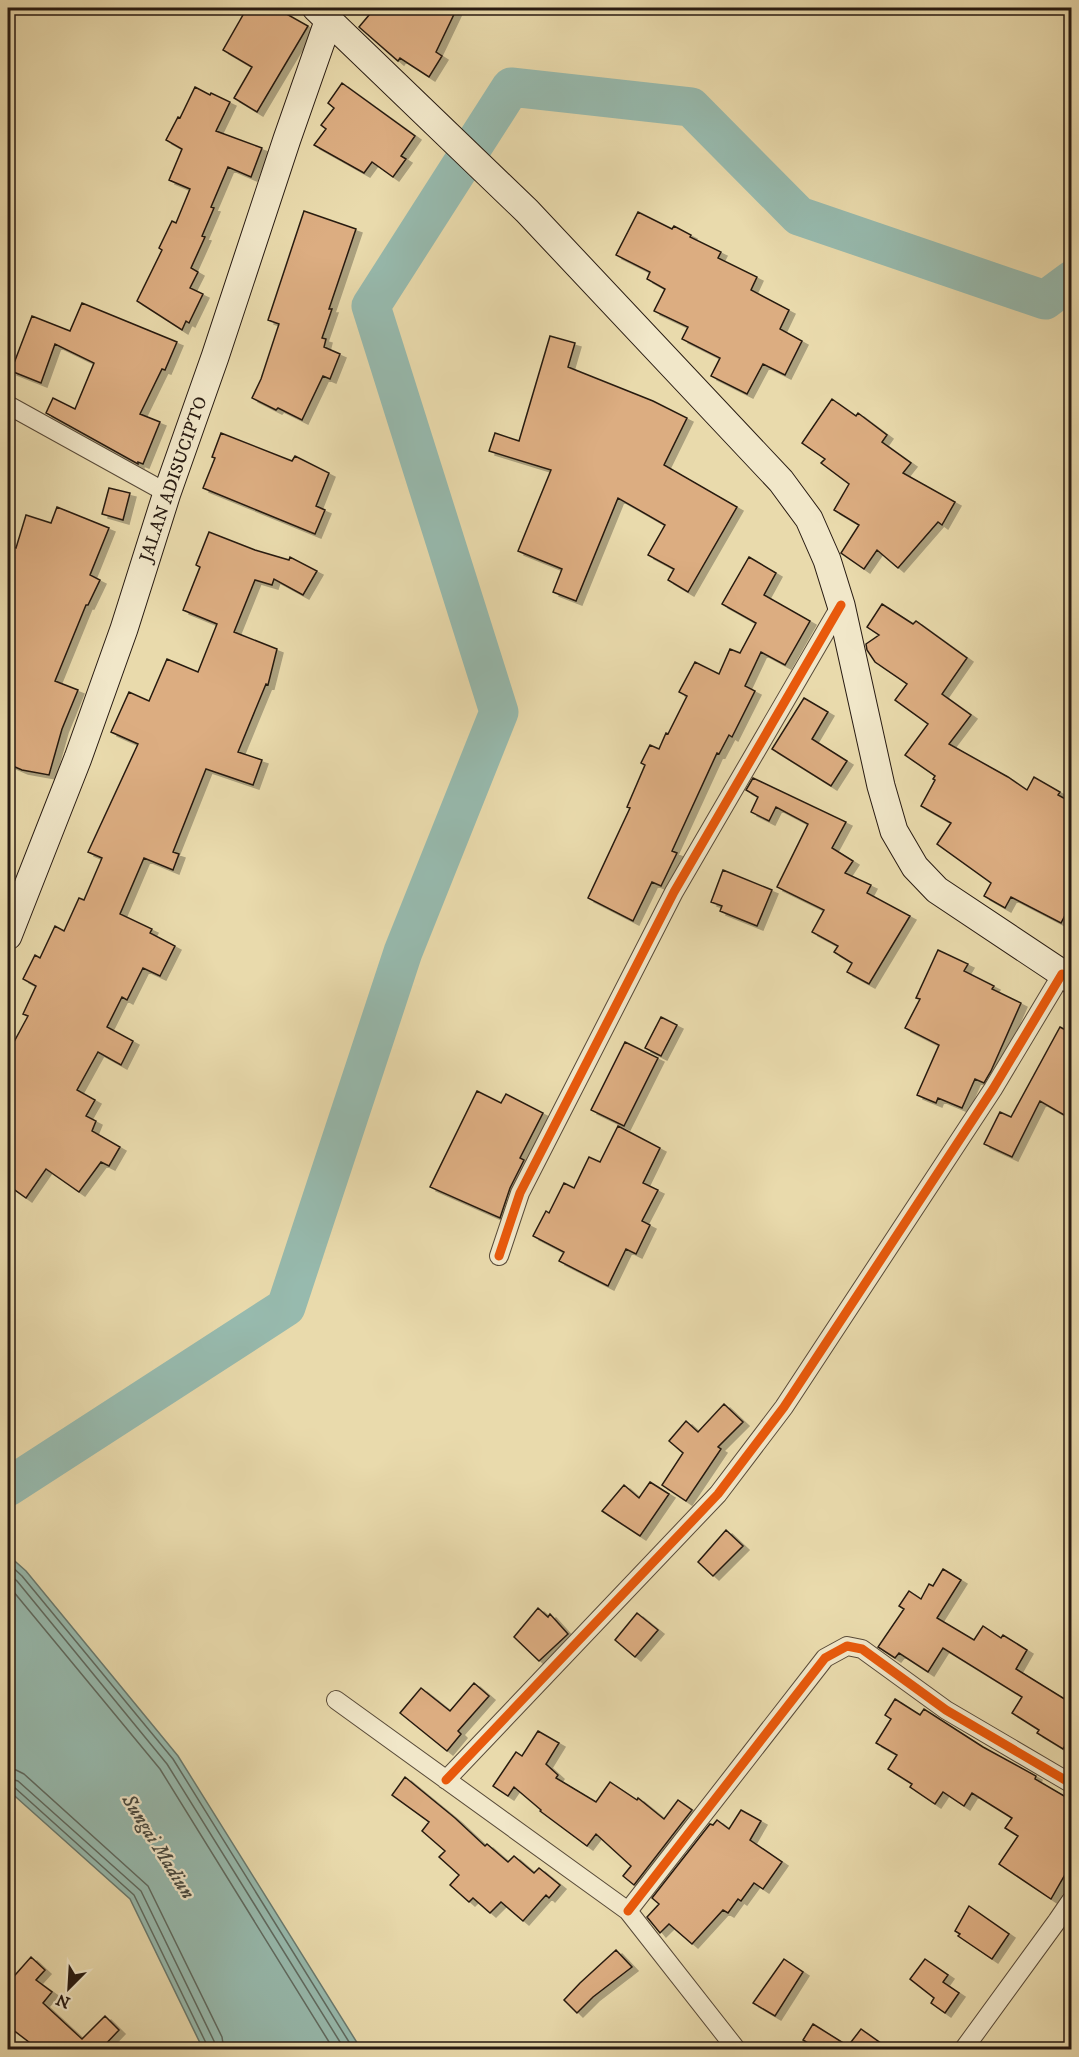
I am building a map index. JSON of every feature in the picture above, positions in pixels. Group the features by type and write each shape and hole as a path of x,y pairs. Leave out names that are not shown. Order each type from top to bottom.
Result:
{"main road":[{"path":"323,13 527,211 781,481 809,519 827,560 841,605 881,786 894,831 915,867 937,890 1067,977"},
{"name":"JALAN ADISUCIPTO","path":"8,936 86,737 124,629 167,493 215,357 286,139 323,13"}],"street":[{"path":"8,405 167,493"},
{"path":"500,1256 520,1193 674,892 841,605"},
{"path":"446,1780 718,1494 784,1407 1067,977"},
{"path":"628,1911 825,1658 847,1646 862,1650 946,1710 1071,1784"},
{"path":"336,1700 628,1911 737,2049"},
{"path":"963,2049 1064,1927 1071,1899"}],"water":[{"name":"Sungai Madiun","path":"8,1555 26,1571 178,1756 361,2049 203,2049 130,1899 8,1790"}],"building":[{"path":"247,8 276,8 308,26 257,112 234,98 252,67 223,50"},
{"path":"375,8 457,8 436,52 442,56 429,77 400,58 398,61 359,27"},
{"path":"342,83 415,136 401,156 406,159 393,177 372,162 364,173 314,145 326,129 321,125 334,108 328,103"},
{"path":"195,87 230,102 216,131 262,148 251,177 228,167 211,207 214,208 202,236 205,237 191,268 198,272 190,288 203,294 189,323 186,321 182,330 137,301 162,250 159,248 172,221 176,223 190,189 169,180 182,149 166,140"},
{"path":"304,211 356,229 329,309 332,309 322,338 326,339 324,347 340,354 330,379 323,376 302,420 252,398 261,379 279,324 268,320"},
{"path":"638,212 672,229 674,226 691,235 690,237 721,252 718,258 757,277 751,290 789,310 780,329 802,341 785,375 763,364 747,394 711,376 720,358 682,339 688,327 654,311 665,289 647,279 650,272 616,255"},
{"path":"82,303 177,342 165,370 162,369 140,414 160,422 143,464 138,462 138,464 46,413 53,398 75,409 94,363 55,344 41,383 11,371 32,316 70,331"},
{"path":"550,336 575,343 568,367 653,401 687,418 664,465 737,507 688,592 668,580 674,569 648,555 665,525 618,498 576,601 553,592 562,569 518,551 551,470 489,451 495,433 519,441"},
{"path":"832,399 856,416 858,413 887,435 882,442 911,463 903,473 955,502 942,525 938,522 898,568 877,550 864,569 841,553 859,525 834,510 849,484 821,463 825,459 802,443"},
{"path":"221,433 292,461 295,456 329,473 316,506 325,510 315,534 203,488 215,458 212,457"},
{"path":"109,488 130,493 123,520 102,514"},
{"path":"57,507 109,528 90,575 100,580 86,605 55,681 78,690 62,729 49,775 22,770 8,764 8,544 16,548 26,515 51,523"},
{"path":"209,532 255,550 289,560 290,557 317,571 303,595 274,579 272,585 255,580 234,632 277,649 268,685 266,684 238,752 262,760 253,785 206,769 173,852 179,854 173,870 144,858 120,914 152,929 150,933 175,946 160,976 143,968 127,1000 122,997 107,1027 133,1041 121,1065 98,1052 77,1090 95,1100 86,1116 96,1121 92,1131 120,1147 109,1166 101,1162 79,1192 46,1169 26,1198 8,1185 8,1053 28,1016 23,1014 36,986 23,979 35,955 40,958 55,926 64,931 79,898 84,900 102,858 88,852 138,744 111,732 129,692 149,701 167,659 198,672 217,624 183,610 200,567 196,565"},
{"path":"749,557 776,573 764,595 810,621 785,665 761,652 745,686 755,691 732,737 729,735 719,754 717,753 672,851 677,853 661,886 652,882 633,921 588,898 630,808 627,807 645,765 641,763 650,745 659,749 666,733 668,734 687,696 679,692 695,662 719,674 730,649 740,653 756,623 722,604"},
{"path":"882,604 913,624 916,621 967,658 942,694 971,715 949,744 1027,790 1034,777 1060,792 1058,795 1071,802 1071,904 1061,923 1011,897 1005,908 984,896 991,883 937,844 951,823 921,806 935,776 905,755 928,724 895,700 907,684 875,662 867,650 866,644 879,635 867,627"},
{"path":"804,698 828,712 812,739 847,761 831,786 772,749"},
{"path":"753,778 846,822 832,848 853,861 845,873 871,885 867,893 910,916 869,984 847,972 852,963 834,952 838,946 812,932 824,910 777,887 808,824 776,807 769,821 751,812 758,797 746,790"},
{"path":"723,870 772,890 757,926 720,911 722,906 711,902"},
{"path":"938,950 968,964 964,971 994,986 992,989 1021,1003 991,1071 984,1083 975,1079 962,1108 938,1098 936,1103 917,1095 939,1045 905,1028 920,999 916,998"},
{"path":"661,1017 677,1025 661,1056 645,1048"},
{"path":"1060,1027 1071,1033 1071,1119 1040,1101 1012,1157 984,1144 1000,1112 1011,1117"},
{"path":"625,1042 658,1058 624,1126 591,1110"},
{"path":"477,1091 501,1103 506,1094 543,1113 520,1158 524,1160 510,1188 500,1218 430,1187"},
{"path":"618,1126 660,1148 643,1183 658,1190 642,1221 650,1225 636,1254 626,1249 608,1286 559,1261 564,1252 533,1236 546,1211 549,1213 564,1183 574,1188 589,1157 600,1162"},
{"path":"724,1404 743,1422 718,1447 721,1449 686,1501 662,1485 683,1453 669,1441 686,1421 698,1432"},
{"path":"650,1482 669,1494 640,1536 602,1511 624,1485 639,1498"},
{"path":"726,1530 743,1546 713,1576 698,1562"},
{"path":"943,1569 961,1580 937,1618 974,1640 983,1626 1001,1638 1003,1635 1027,1650 1016,1669 1071,1703 1071,1736 1063,1749 1037,1733 1039,1730 1012,1713 1022,1697 943,1648 928,1672 899,1653 895,1658 878,1647 904,1609 899,1606 909,1591 921,1599 929,1584 933,1586"},
{"path":"538,1608 548,1617 550,1614 568,1634 539,1661 514,1637"},
{"path":"637,1613 658,1630 635,1657 615,1640"},
{"path":"474,1683 489,1696 458,1731 461,1734 447,1751 400,1713 421,1688 450,1711"},
{"path":"895,1699 920,1715 924,1709 983,1747 1036,1776 1035,1779 1071,1800 1071,1864 1051,1899 999,1864 1018,1836 1005,1828 1012,1818 972,1793 964,1806 943,1792 935,1804 910,1787 912,1784 888,1769 897,1755 876,1743 891,1719 885,1715"},
{"path":"538,1731 559,1743 546,1764 558,1775 556,1778 596,1802 610,1782 637,1800 638,1798 664,1819 678,1800 692,1810 634,1885 623,1876 631,1866 596,1834 587,1846 540,1811 514,1787 508,1796 493,1786 516,1752 522,1756"},
{"path":"405,1777 485,1846 487,1844 508,1862 514,1856 534,1873 539,1868 560,1885 549,1898 546,1895 523,1921 501,1902 490,1913 473,1898 469,1902 450,1885 459,1875 439,1857 445,1851 422,1831 429,1822 392,1795"},
{"path":"741,1810 761,1821 750,1840 782,1862 763,1889 754,1883 741,1901 738,1899 728,1913 723,1910 692,1944 669,1924 660,1933 647,1917 659,1904 652,1898 710,1824 713,1825 717,1820 729,1829"},
{"path":"969,1906 1009,1934 992,1959 958,1936 960,1934 955,1931"},
{"path":"616,1950 632,1967 593,1997 577,2013 564,2000"},
{"path":"31,1957 45,1970 36,1980 52,1992 43,2003 82,2039 105,2016 119,2030 101,2049 38,2049 8,2026 8,1983"},
{"path":"784,1959 803,1972 775,2016 753,2003"},
{"path":"925,1959 948,1975 943,1982 959,1993 945,2013 931,2003 934,1998 910,1979"},
{"path":"813,2024 848,2046 861,2029 889,2049 803,2049 808,2043 803,2040"}],"waterway":[{"path":"8,1487 286,1307 403,952 499,712 371,306 511,87 691,107 799,216 1045,300 1072,280"}],"cycle path":[{"path":"499,1256 520,1193 674,892 841,605"},
{"path":"446,1780 718,1494 784,1407 993,1089 1062,974"},
{"path":"628,1911 825,1658 847,1646 862,1649 946,1710 1072,1784"}]}
